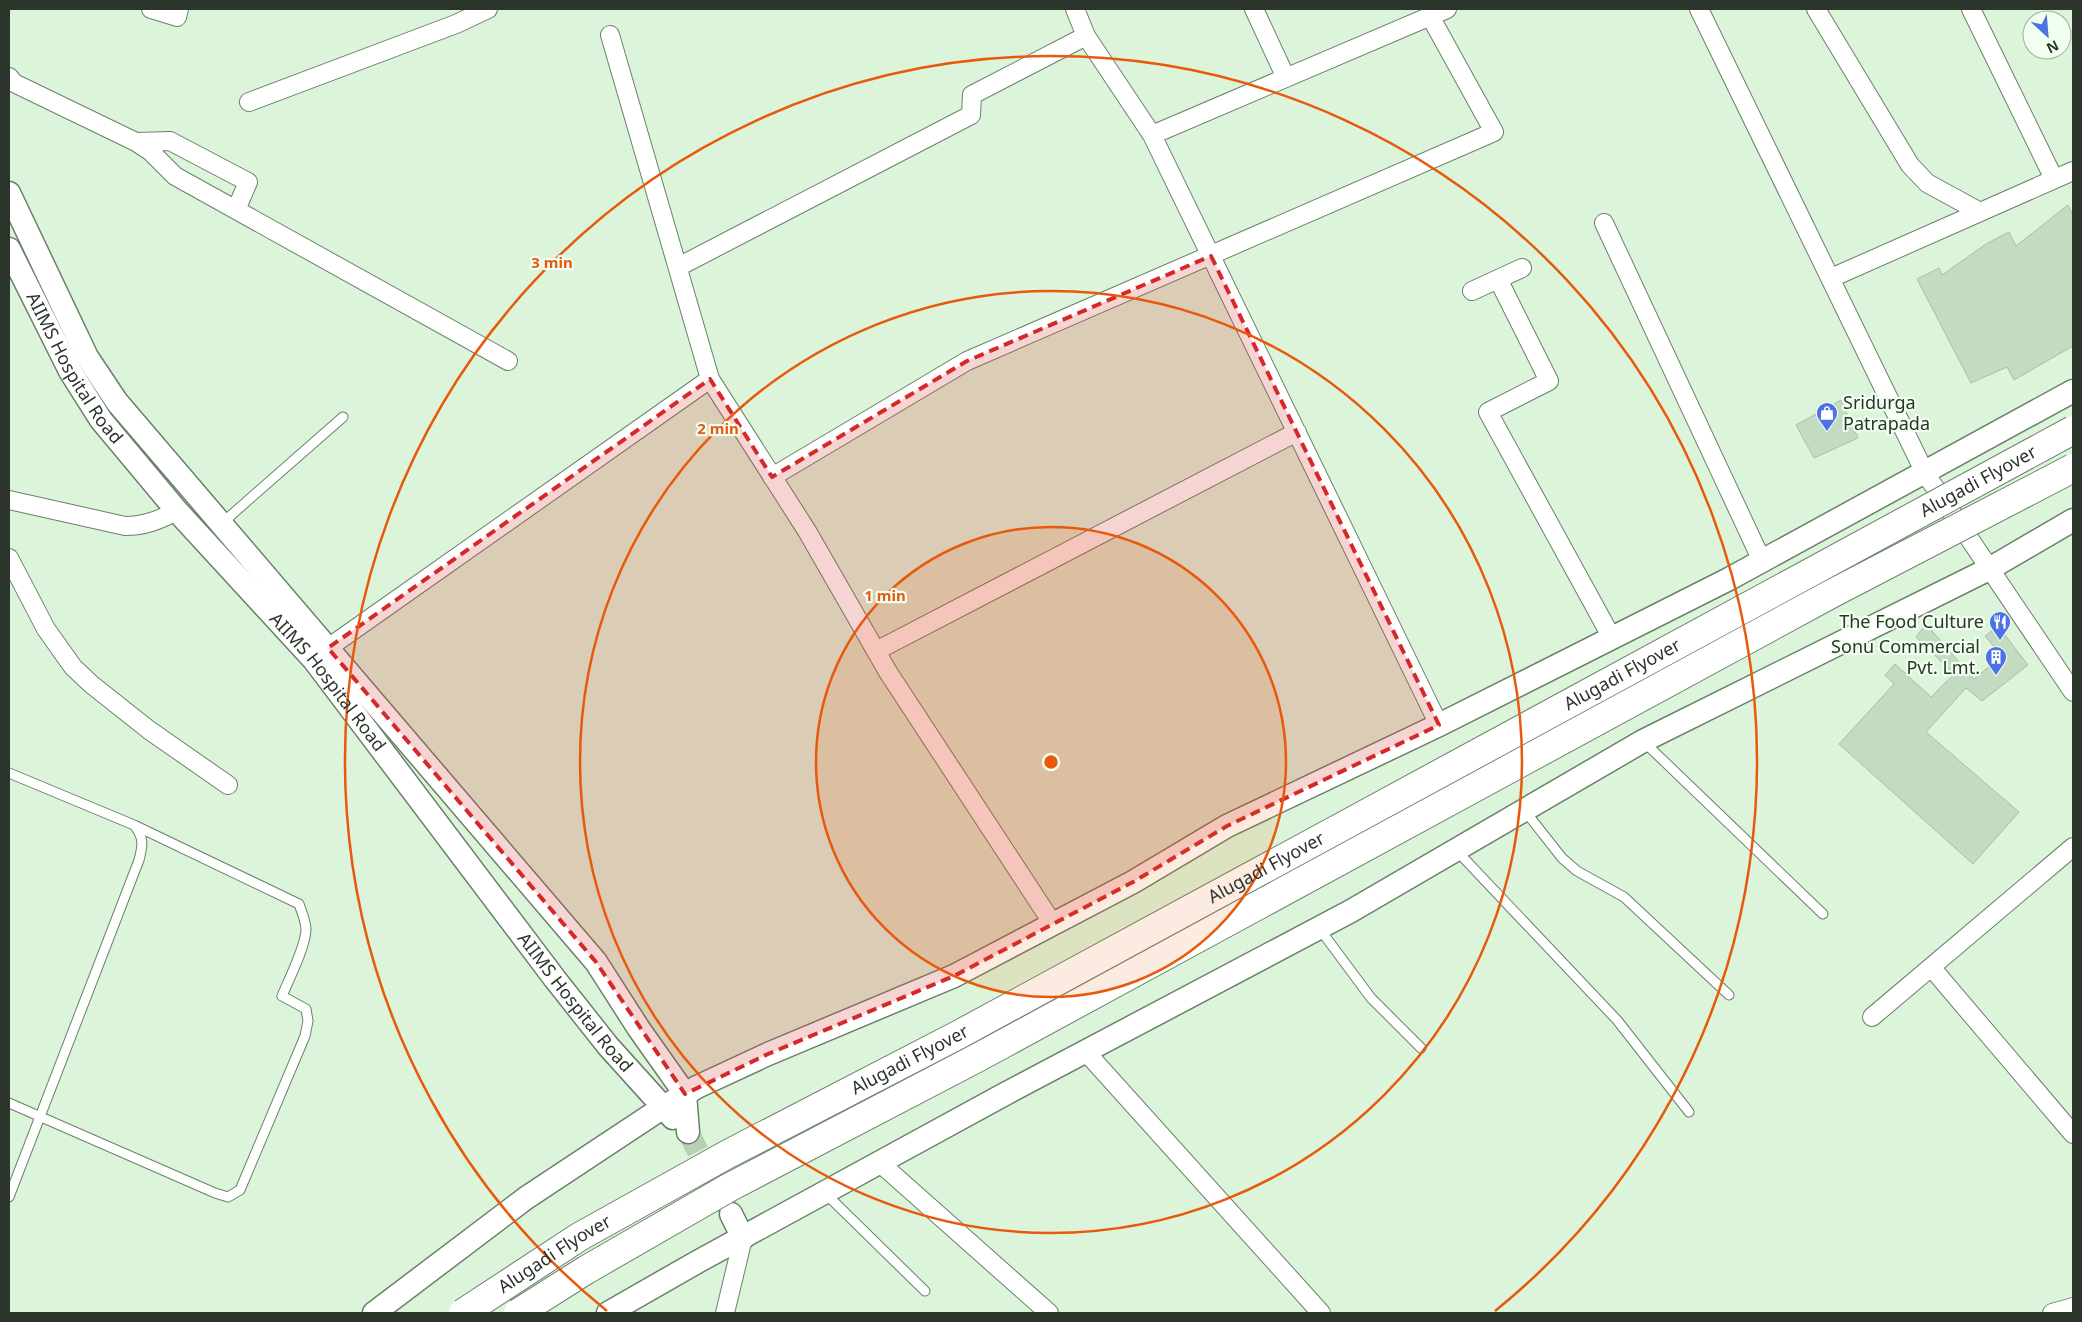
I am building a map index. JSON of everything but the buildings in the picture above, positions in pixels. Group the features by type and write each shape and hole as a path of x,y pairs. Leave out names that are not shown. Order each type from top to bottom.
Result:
{"highway":[{"name":"Alugadi Flyover","path":"463,1313 579,1237 728,1154 958,1035 2073,430"},
{"name":"Alugadi Flyover","path":"518,1313 586,1270 730,1186 985,1053 1831,594 2073,468"}],"street":[{"path":"151,9 177,17 179,9"},
{"path":"249,102 456,24 488,9"},
{"path":"1075,9 1086,36 1152,135 1439,725"},
{"path":"1254,9 1286,78"},
{"path":"1152,135 1447,9"},
{"path":"1699,9 1924,473 2073,692"},
{"path":"1816,9 1910,165 1928,183 1980,212"},
{"path":"1971,9 2054,179"},
{"path":"772,477 967,361 1494,132 1430,16"},
{"path":"610,35 710,379 807,532 876,650 1053,924"},
{"path":"678,267 971,115 972,95 1086,36"},
{"path":"10,81 136,142 150,151 175,176 508,361"},
{"path":"136,142 170,141 248,182 236,210"},
{"path":"1831,278 2073,171"},
{"name":"AIIMS Hospital Road","path":"9,193 87,357 117,402 596,962 639,1029 685,1094 688,1132 662,1108 608,1046 555,979 314,660 177,512 101,420 70,371 9,249"},
{"path":"1604,223 1762,561"},
{"path":"1472,291 1522,268"},
{"path":"1498,279 1549,381 1488,412 1612,638"},
{"path":"328,648 710,379"},
{"path":"374,1313 526,1198 685,1094 768,1054 954,976 1133,882 1227,826 1439,725 1762,561 2073,390"},
{"path":"876,650 1297,432"},
{"path":"9,500 125,526 147,524 177,512"},
{"path":"608,1313 880,1163 1320,928 1642,741 1989,568 2073,520"},
{"path":"200,536 220,522"},
{"path":"9,558 46,629 73,667 91,684 149,730 228,785"},
{"path":"1872,1017 2073,847"},
{"path":"1931,967 2073,1134"},
{"path":"1086,1052 1321,1313"},
{"path":"880,1163 1049,1313"},
{"path":"725,1313 743,1238 732,1214"},
{"path":"2052,1313 2073,1307"}],"lane":[{"path":"220,522 343,417"},
{"path":"1642,741 1822,914"},
{"path":"9,773 134,825 299,904 305,919 306,932 282,996 306,1009 308,1021 305,1036 240,1190 228,1196 215,1193 9,1103"},
{"path":"1524,811 1562,858 1577,871 1624,897 1729,995"},
{"path":"9,1197 140,860 143,844 141,834 134,825"},
{"path":"1456,850 1617,1020 1689,1112"},
{"path":"1320,928 1370,998 1421,1048"},
{"path":"825,1193 925,1291"}],"highlighted area":[{"path":"1211,256 1439,725 1227,826 1133,882 954,976 768,1054 685,1094 596,962 328,648 710,379 772,477 967,361"}],"tunnel":[{"path":"688,1132 727,1207"}],"place":[{"name":"Sridurga Patrapada","path":"1827,432"},
{"name":"The Food Culture","path":"2000,641"},
{"name":"Sonu Commercial Pvt. Lmt.","path":"1996,676"}]}
